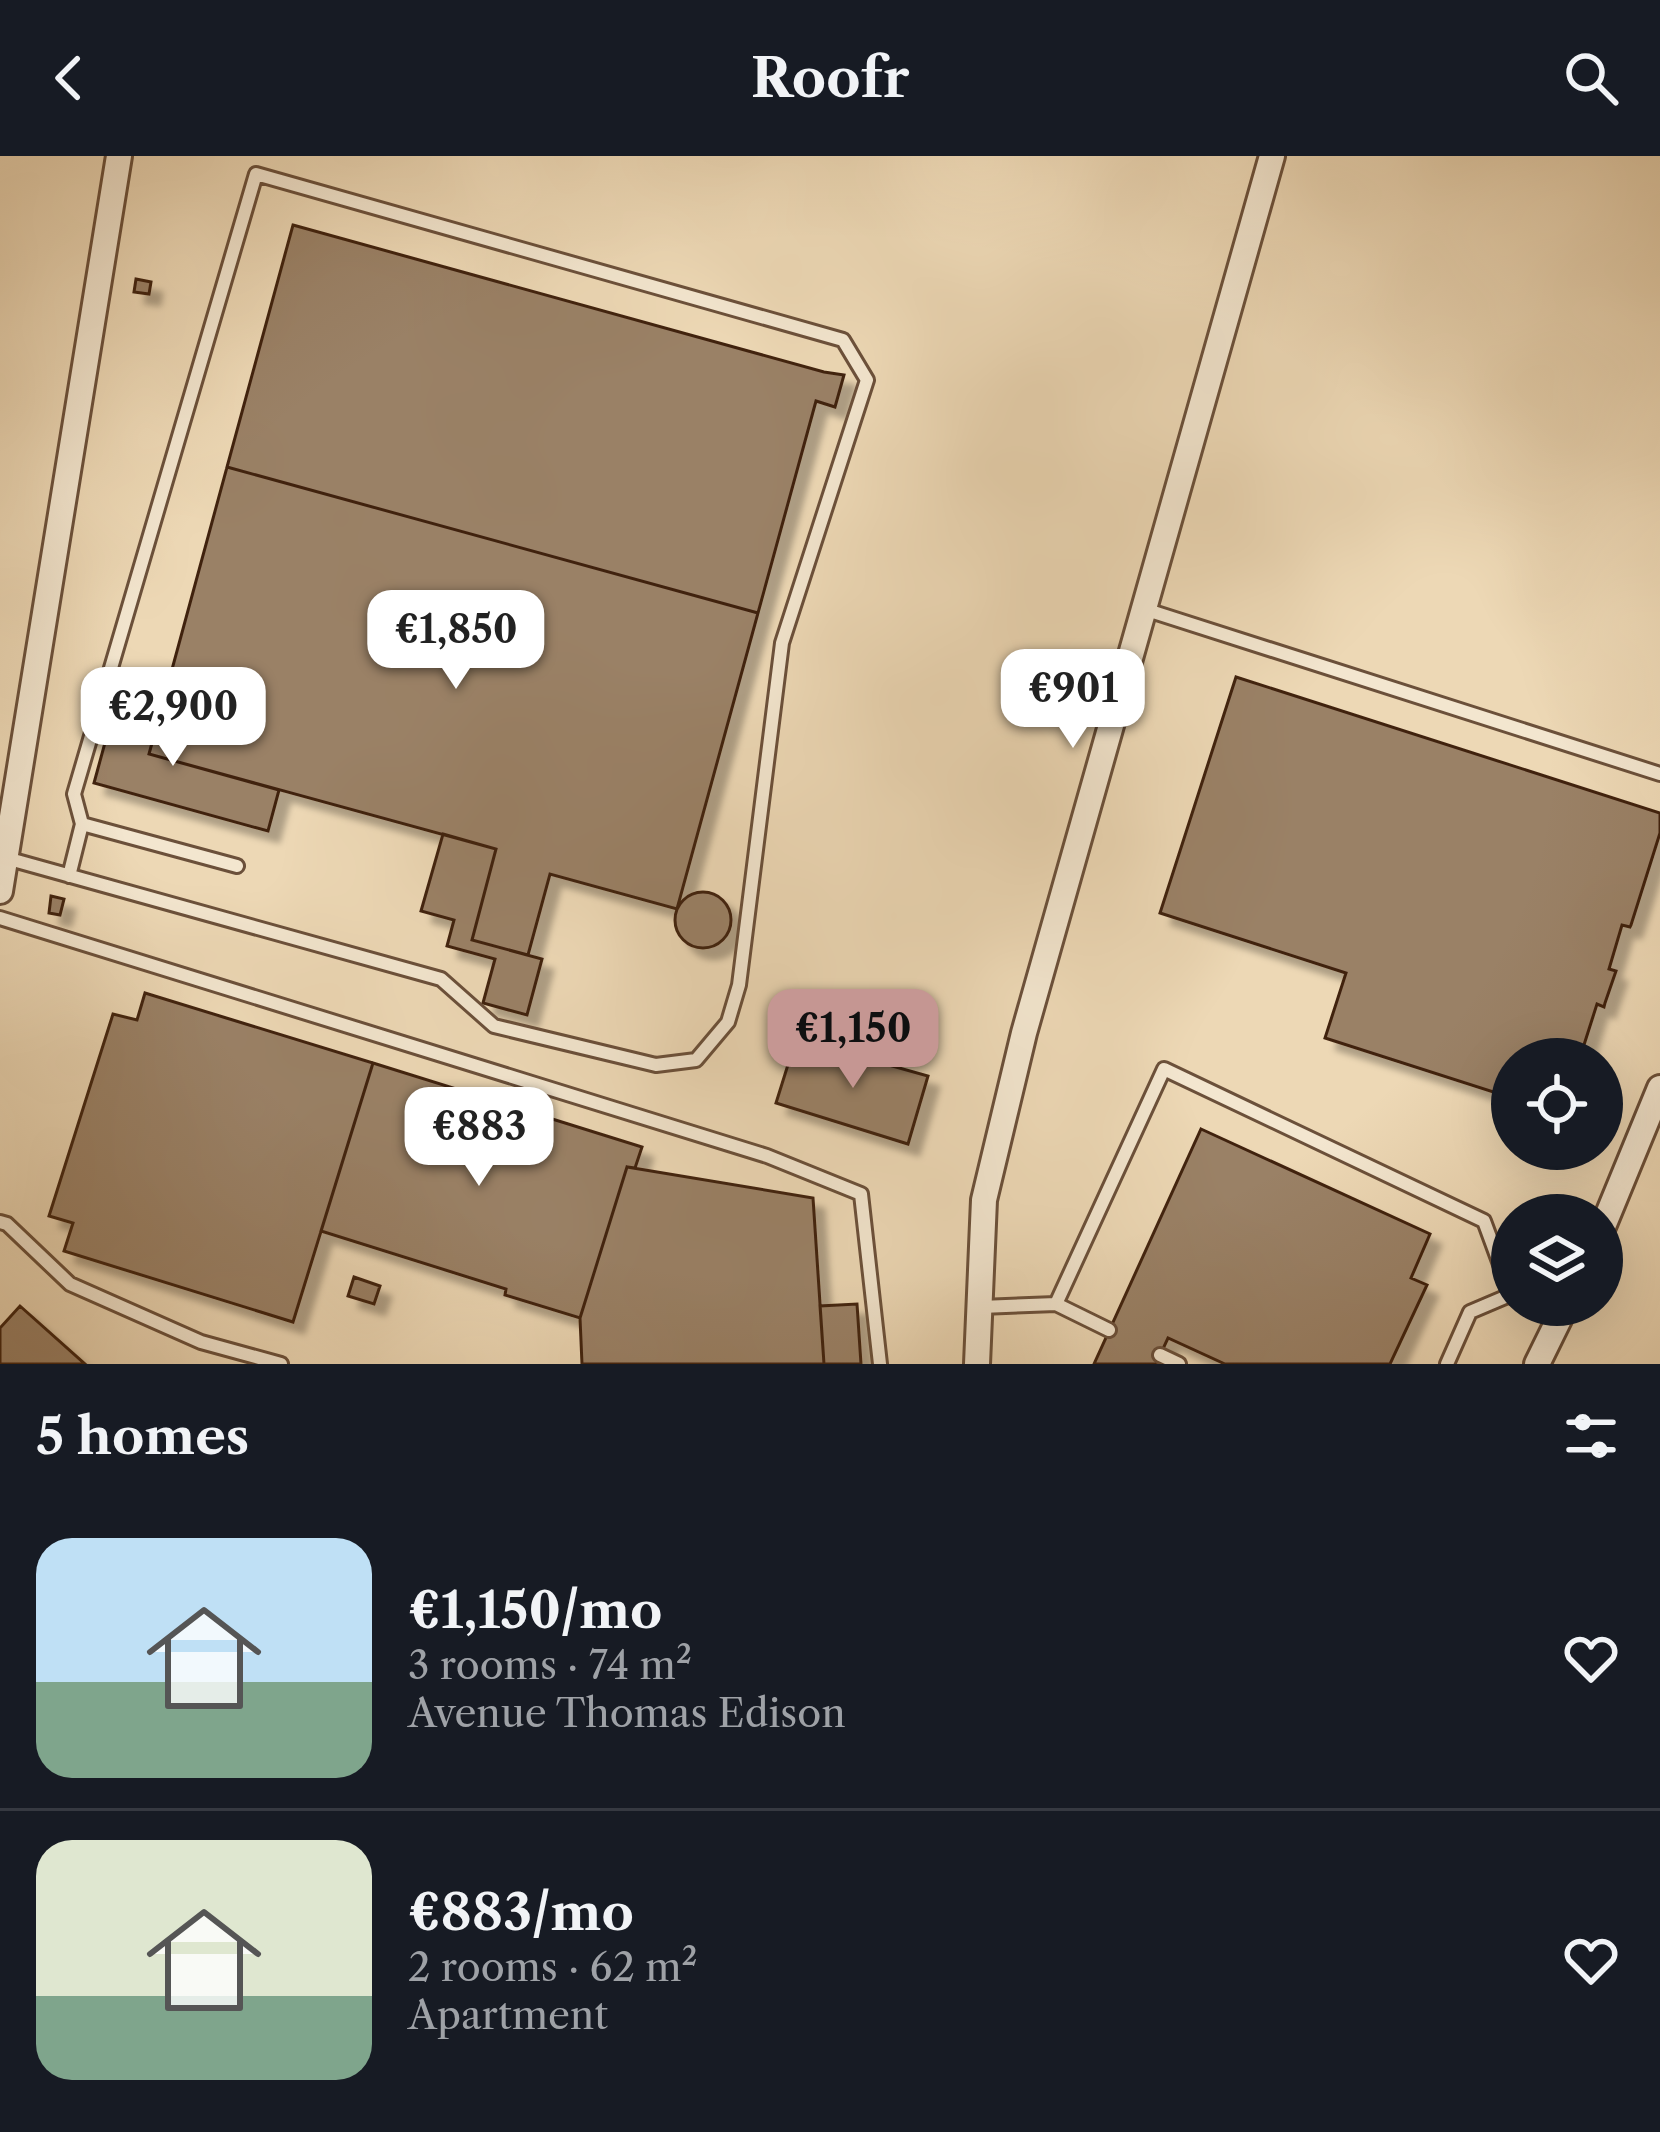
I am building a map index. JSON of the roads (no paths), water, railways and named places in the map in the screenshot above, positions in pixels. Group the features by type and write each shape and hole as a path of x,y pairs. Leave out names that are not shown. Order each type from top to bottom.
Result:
{"street":[{"path":"0,891 119,156"},
{"path":"977,1364 985,1200 1024,1033 1272,156"},
{"path":"1616,1194 1660,1088"},
{"path":"1537,1364 1556,1326"}],"lane":[{"path":"5,857 69,876 441,979 494,1026 656,1065 696,1060 728,1022 739,985 782,643 867,380 843,340 256,174 74,794 82,824 69,876"},
{"path":"1144,609 1660,774"},
{"path":"82,824 237,866"},
{"path":"0,918 766,1156 861,1194 880,1364"},
{"path":"1057,1304 1164,1069 1484,1221 1491,1240"},
{"path":"0,1222 70,1284 201,1342 281,1364"},
{"path":"980,1307 1057,1304 1109,1330"},
{"path":"1448,1364 1470,1312 1491,1304"},
{"path":"1160,1355 1179,1364"}]}
